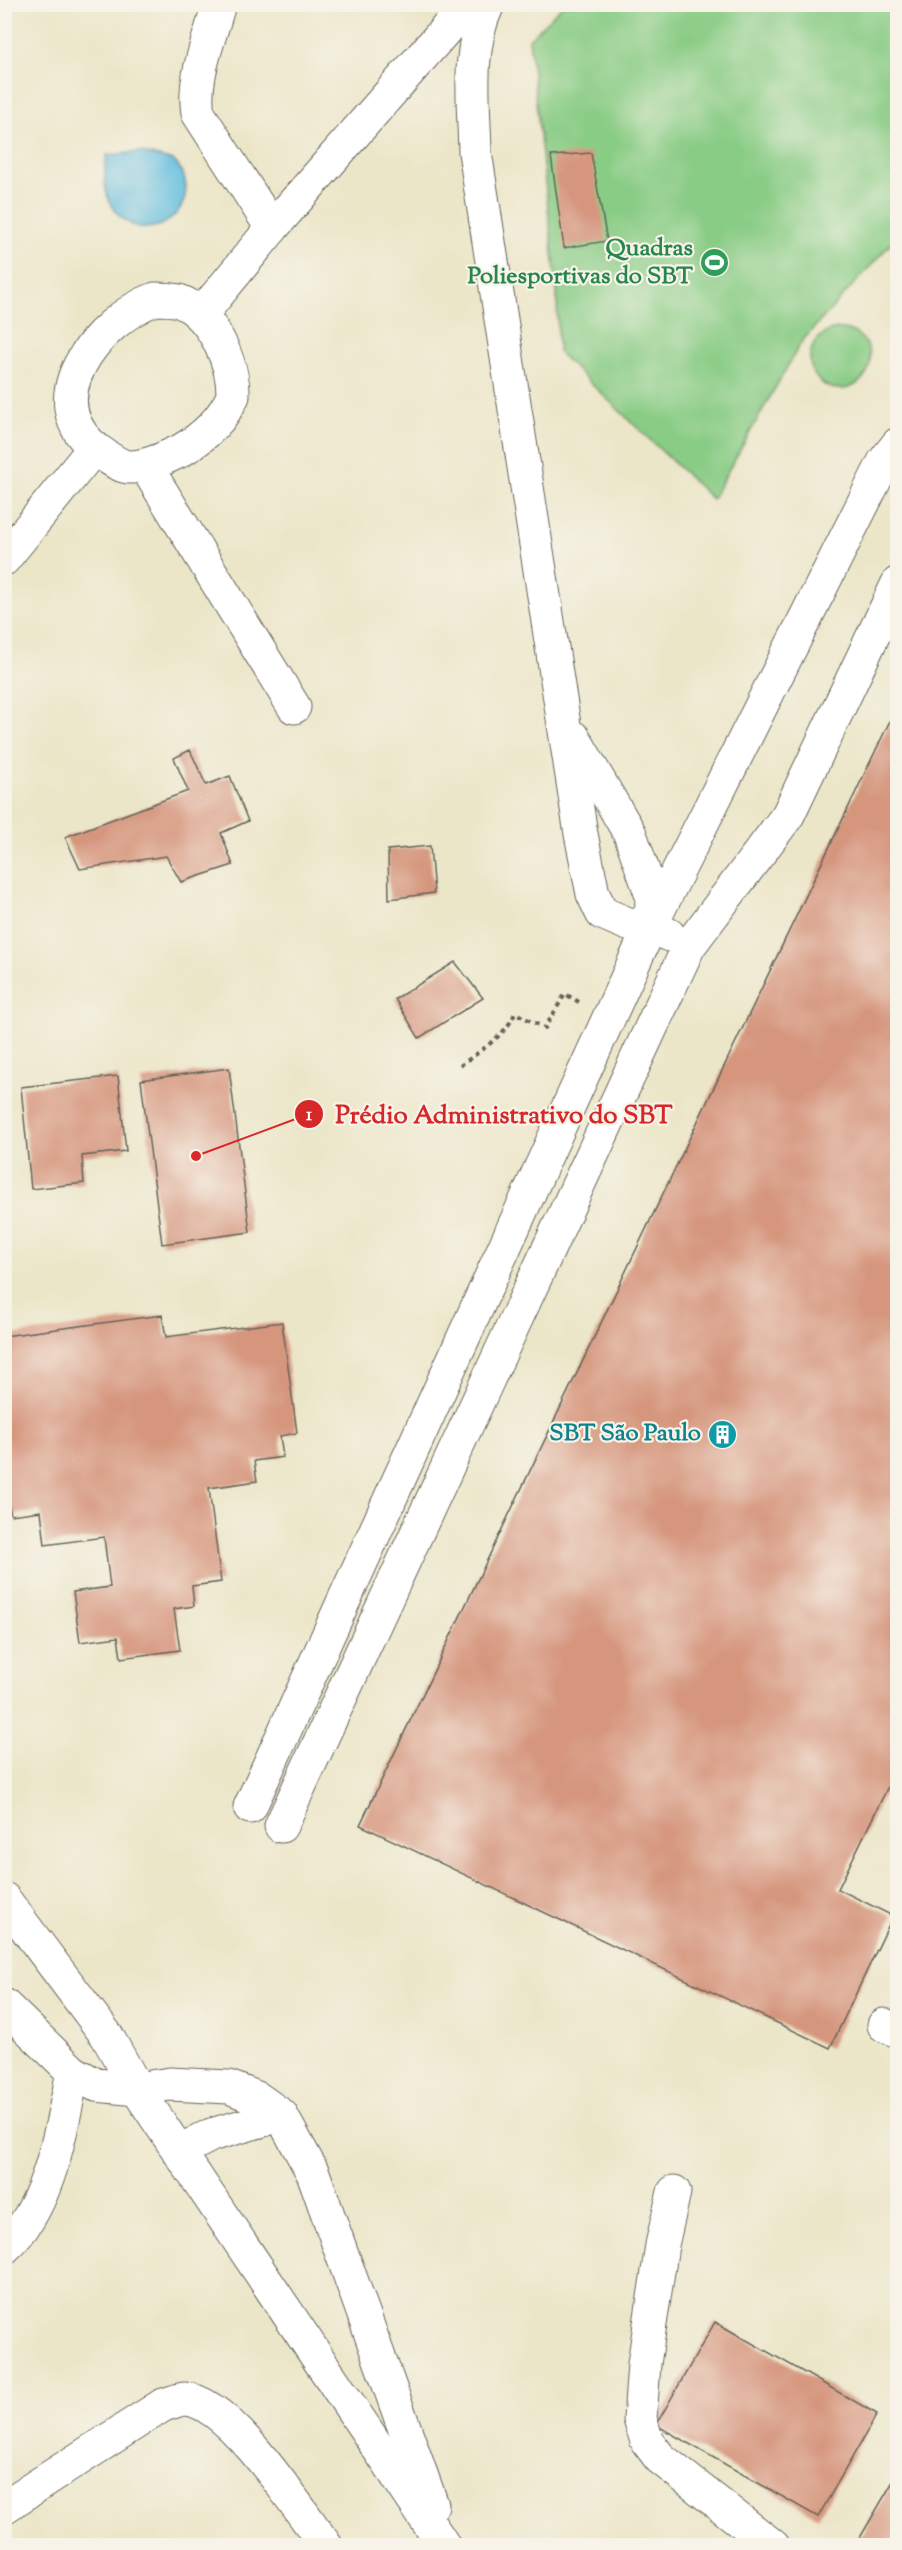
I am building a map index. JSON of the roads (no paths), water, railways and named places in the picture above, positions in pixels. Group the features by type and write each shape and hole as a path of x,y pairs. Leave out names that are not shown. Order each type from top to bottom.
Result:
{"street":[{"path":"219,4 198,83 195,99 198,113 272,228"},
{"path":"200,316 272,228 468,4"},
{"path":"488,4 483,15 472,65 475,152 581,834 593,894 602,913 628,924 651,925 689,946"},
{"path":"155,299 180,302 200,316 214,336 229,365 233,396 208,431 192,444 145,465 130,468 111,460 94,448 81,435 73,417 72,400 74,375 83,357 102,333 127,312 155,299"},
{"path":"250,1807 651,925 884,462 897,444"},
{"path":"4,559 94,448"},
{"path":"145,465 294,707"},
{"path":"281,1826 689,946 788,815 897,583"},
{"path":"565,724 630,834 652,896 651,925"},
{"path":"4,1899 107,2036 137,2089 445,2546"},
{"path":"4,2006 73,2072 96,2085 137,2089 170,2084 229,2087 257,2098 281,2115 313,2173 445,2546"},
{"path":"4,2248 29,2221 38,2201 73,2072"},
{"path":"180,2151 211,2135 281,2115"},
{"path":"674,2192 662,2245 644,2364 640,2418 647,2441 660,2458 773,2546"},
{"path":"4,2507 163,2406 185,2399 203,2404 222,2416 251,2446 326,2546"}],"water":[{"path":"140,152 174,161 184,176 186,191 182,206 173,217 160,225 146,228 131,224 116,212 105,185 107,155"}],"place":[{"name":"Quadras Poliesportivas do SBT","path":"714,263"},
{"name":"Prédio Administrativo do SBT","path":"196,1156"},
{"name":"SBT São Paulo","path":"722,1434"}]}
